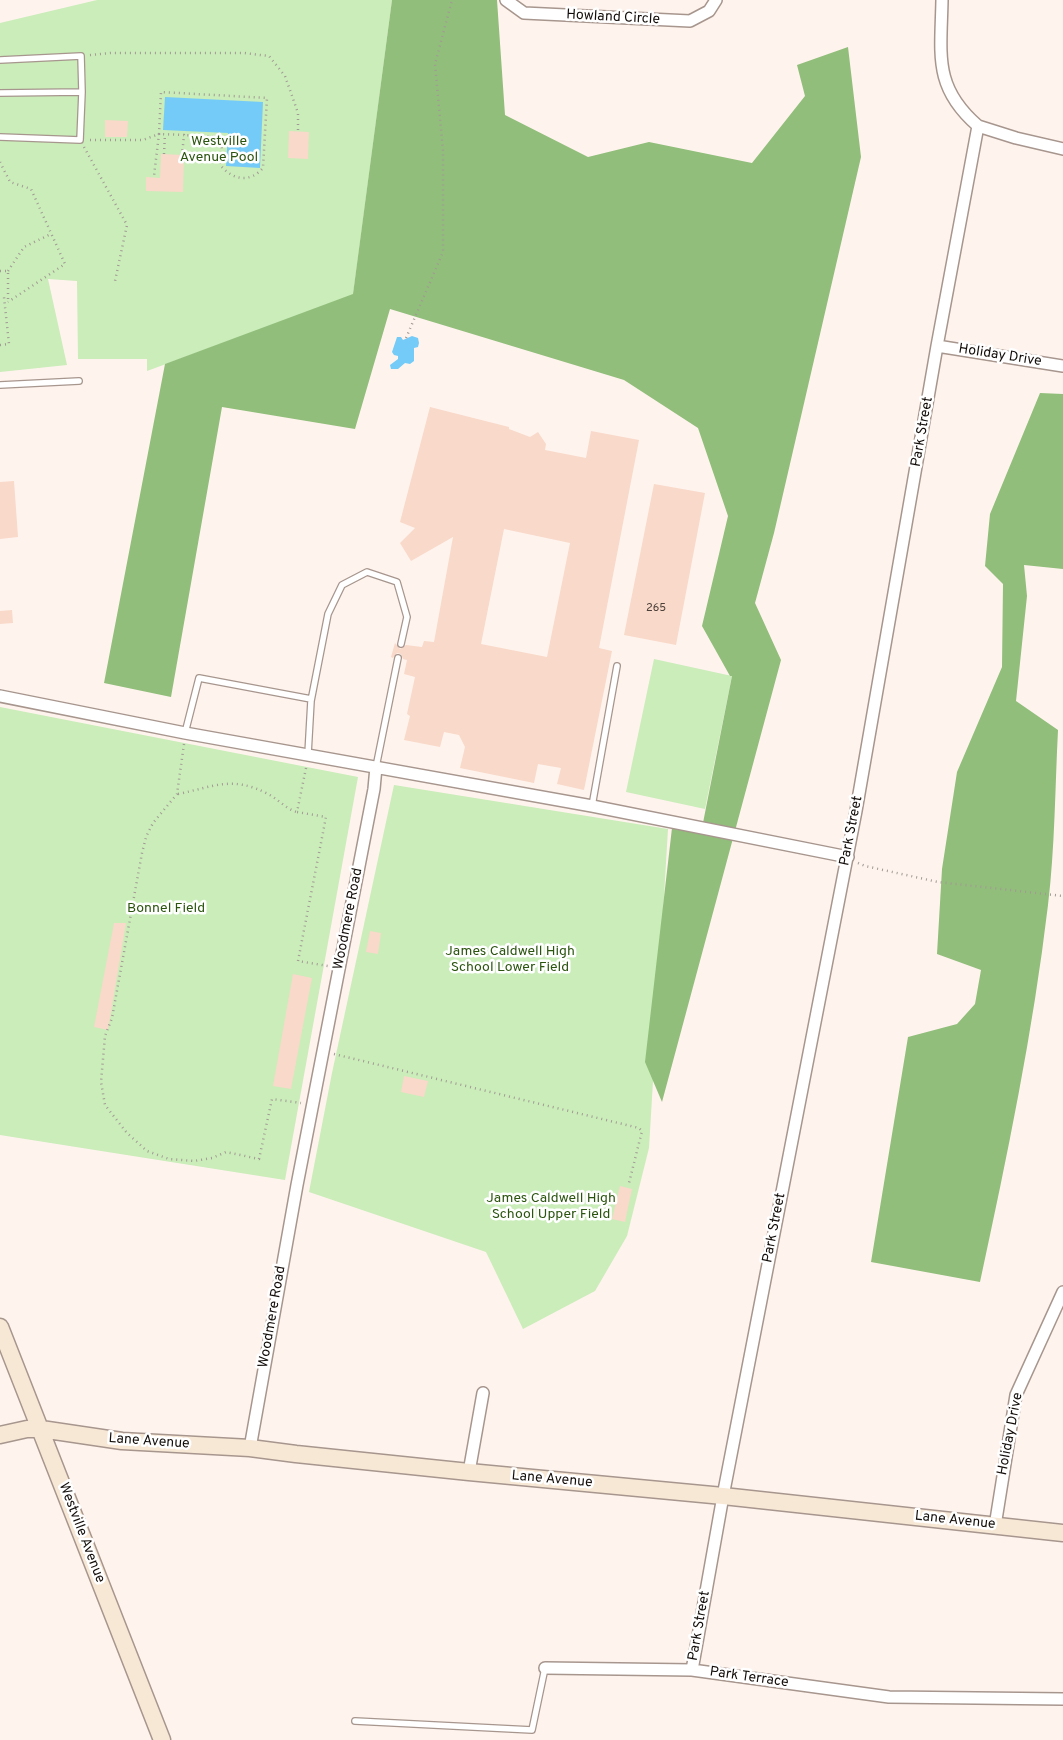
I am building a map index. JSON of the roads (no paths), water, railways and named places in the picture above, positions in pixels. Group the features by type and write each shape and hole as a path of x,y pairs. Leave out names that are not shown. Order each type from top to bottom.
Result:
{"street":[{"name":"Howland Circle","path":"506,0 524,14 690,21 709,11 716,0"},
{"path":"942,0 941,55 943,73 948,91 958,106 978,126 1016,138 1063,149"},
{"name":"Park Street","path":"692,1670 723,1496 848,857 978,126"},
{"name":"Holiday Drive","path":"938,346 1063,366"},
{"path":"0,696 592,806 848,857"},
{"name":"Woodmere Road","path":"250,1448 297,1185 374,789 376,767"},
{"name":"Holiday Drive","path":"995,1526 1016,1395 1063,1292"},
{"name":"Westville Avenue","path":"0,1327 162,1740"},
{"path":"469,1472 483,1393"},
{"name":"Lane Avenue","path":"0,1435 27,1428 122,1441 250,1448 1063,1533"},
{"name":"Park Terrace","path":"545,1668 692,1670 889,1697 1063,1699"}],"lane":[{"path":"0,60 81,56 82,92 80,140 0,137"},
{"path":"0,93 82,92"},
{"path":"0,385 79,381"},
{"path":"308,754 312,699 328,614 342,585 366,572 397,582 407,617 401,644"},
{"path":"376,767 398,658"},
{"path":"592,806 617,666"},
{"path":"186,732 199,678 312,699"},
{"path":"355,1720 532,1730 545,1668"}],"water":[{"name":"Westville Avenue Pool","path":"165,97 263,102 260,168 226,166 228,133 163,130"},
{"path":"412,336 418,338 419,343 418,347 414,348 414,361 410,364 405,363 398,369 391,369 390,365 398,359 398,356 392,352 397,337 401,337 403,340"}],"park label":[{"name":"Bonnel Field","path":"166,909"},
{"name":"James Caldwell High School Lower Field","path":"510,960"},
{"name":"James Caldwell High School Upper Field","path":"551,1208"}]}
